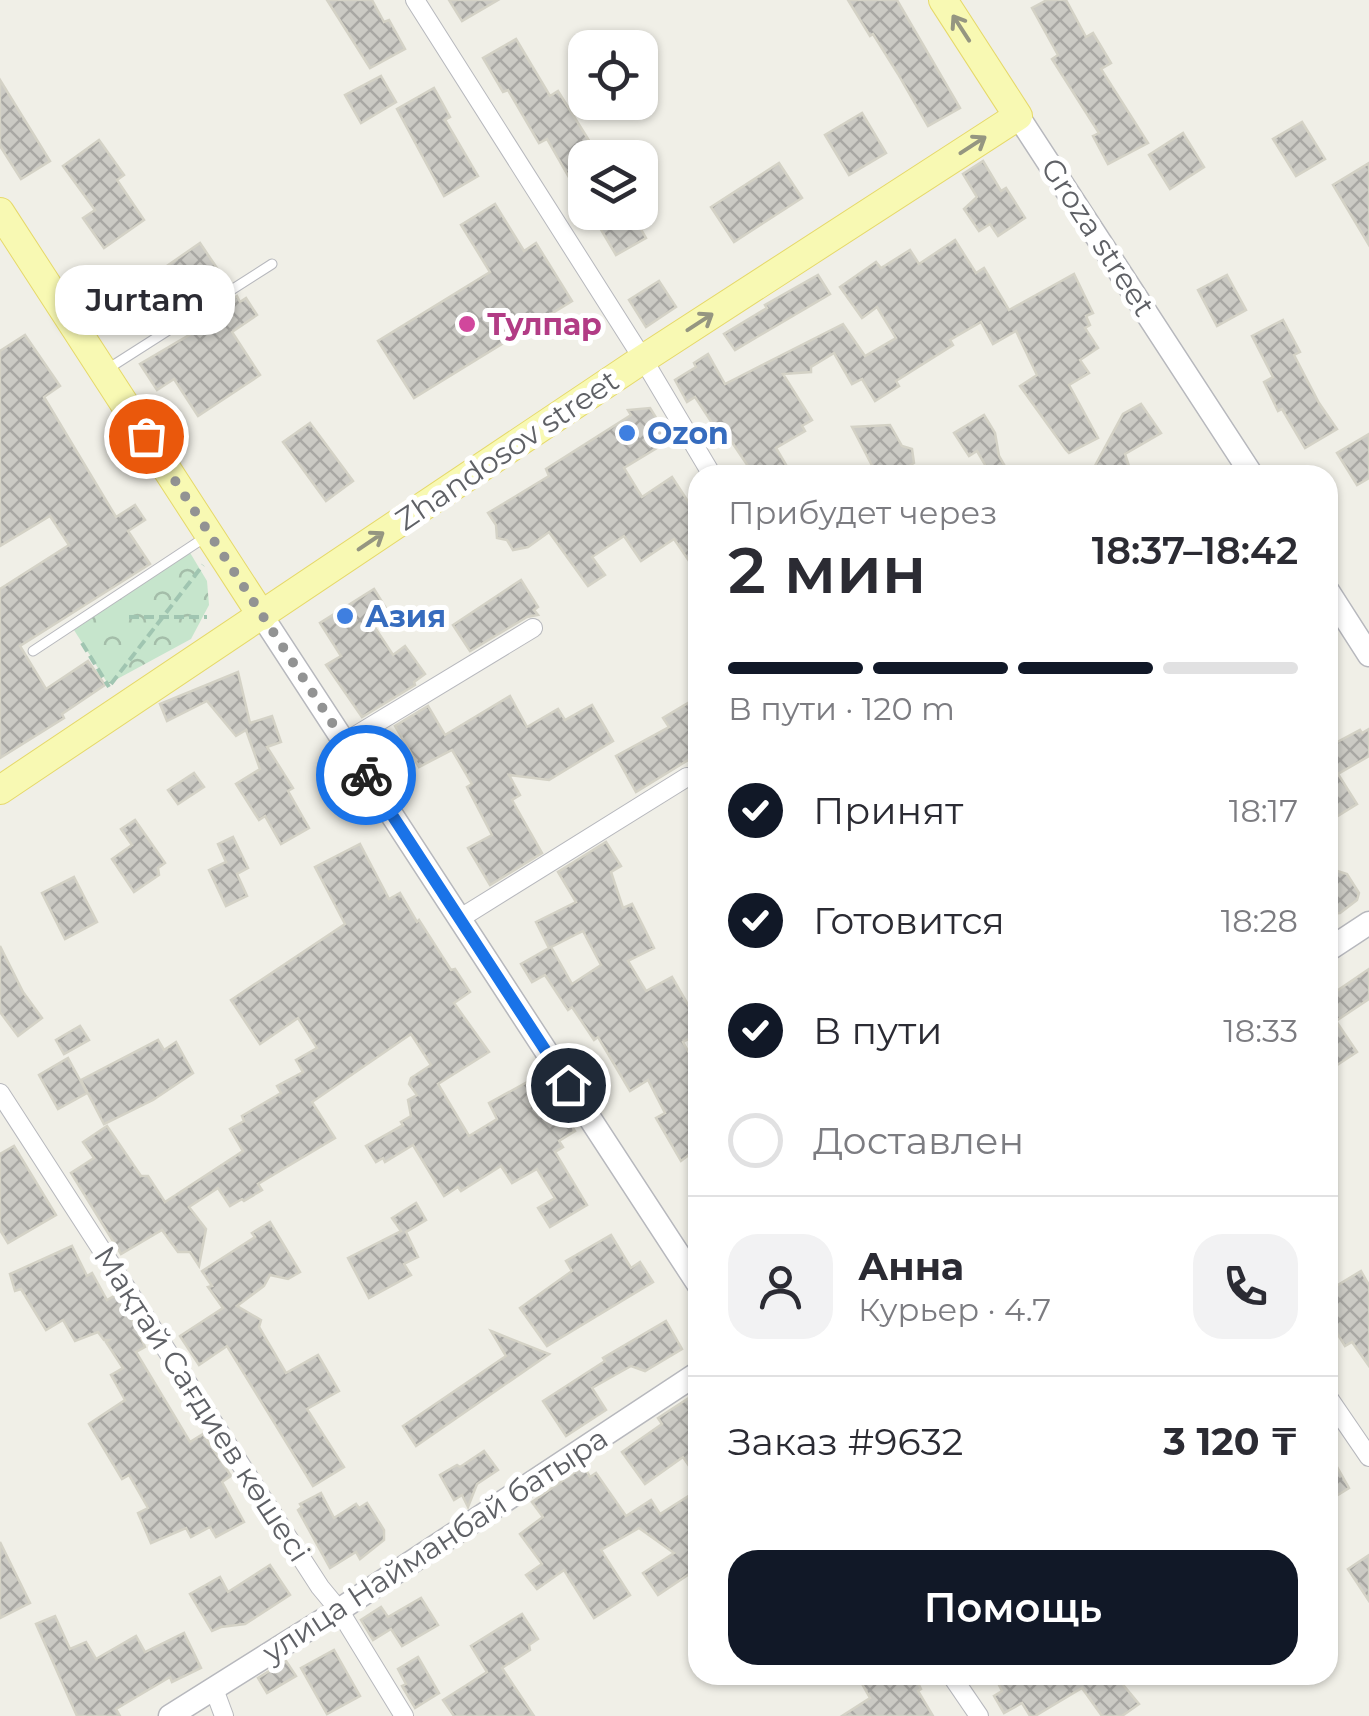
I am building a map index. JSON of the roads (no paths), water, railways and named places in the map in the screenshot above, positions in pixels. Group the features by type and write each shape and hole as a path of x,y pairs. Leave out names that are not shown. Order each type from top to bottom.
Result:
{"main road":[{"name":"Groza street","path":"943,0 1018,116"},
{"name":"Zhandosov street","path":"0,790 643,359 1018,116"},
{"path":"0,212 210,535 216,565 236,594 224,632 208,652"},
{"path":"216,565 250,584 272,590 314,580"},
{"path":"216,565 262,616"}],"street":[{"path":"416,0 706,465"},
{"name":"Groza street","path":"1018,116 1245,465"},
{"path":"1338,607 1369,655"},
{"path":"262,616 688,1269"},
{"path":"344,742 533,628"},
{"path":"460,919 687,777"},
{"path":"1338,943 1369,923"},
{"name":"Мақтай Сағдиев көшесі","path":"0,1092 320,1587 340,1610 404,1716"},
{"name":"улица Найманбай батыра","path":"170,1716 340,1610 688,1380"},
{"path":"1338,1412 1369,1457"},
{"path":"958,1685 978,1716"},
{"path":"214,1689 224,1716"}],"lane":[{"path":"104,371 272,264"},
{"path":"33,651 210,535"}],"place":[{"name":"Тулпар","path":"467,324"},
{"name":"Ozon","path":"627,433"},
{"name":"Jurtam","path":"146,436"},
{"name":"Азия","path":"345,616"}]}
